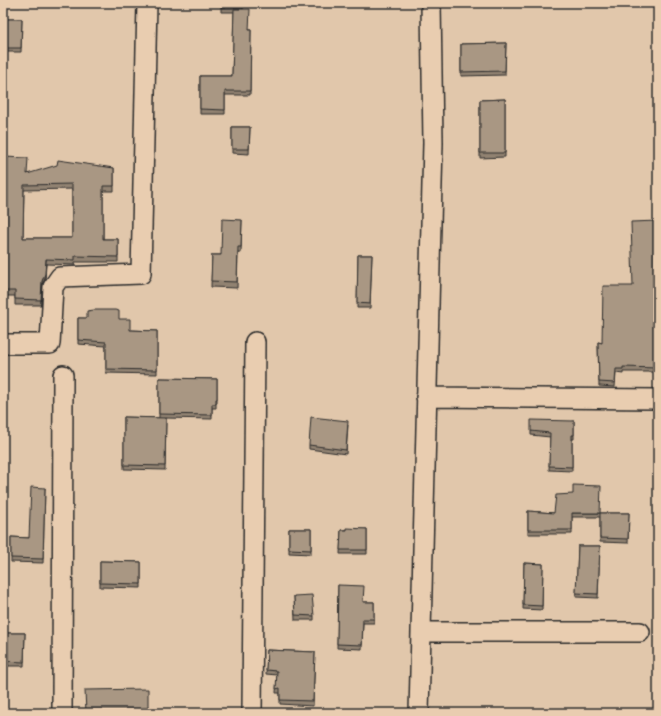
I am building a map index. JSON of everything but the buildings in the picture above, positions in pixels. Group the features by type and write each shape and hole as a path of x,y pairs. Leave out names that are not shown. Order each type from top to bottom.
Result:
{"street":[{"path":"3,344 50,344 53,286 60,277 141,274 147,3"},
{"path":"419,713 433,143 431,3"},
{"path":"252,713 255,342"},
{"path":"62,713 63,375"},
{"path":"426,397 658,400"},
{"path":"421,632 640,632"}]}
